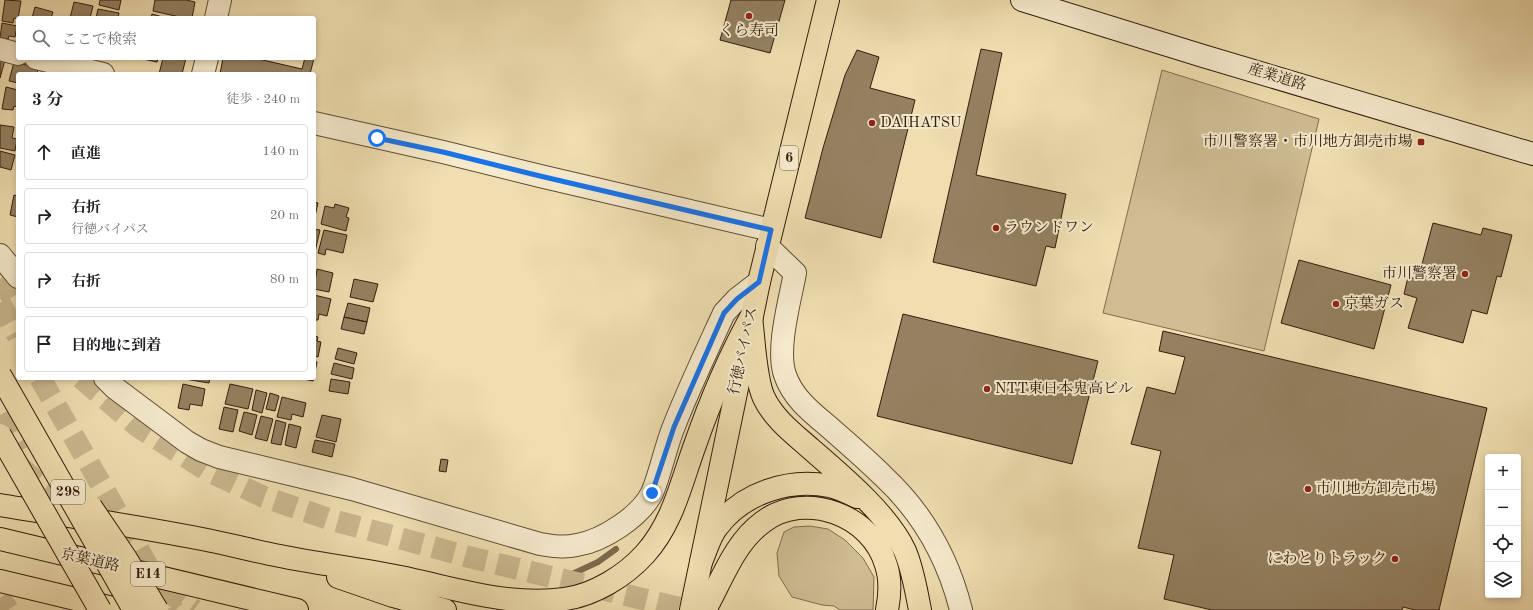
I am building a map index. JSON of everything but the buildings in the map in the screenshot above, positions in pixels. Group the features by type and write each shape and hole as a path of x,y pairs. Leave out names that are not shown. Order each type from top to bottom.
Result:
{"main road":[{"name":"行徳バイパス","path":"691,610 751,317 828,0"},
{"path":"751,317 760,385 764,398 772,411 787,428 839,473 871,505 891,528 905,551 911,568 920,610"},
{"path":"0,505 198,538 280,556 396,576 479,595 513,600 543,601 568,599 590,592 611,582 630,568 645,554 658,538 678,497 698,438 735,346 751,317"},
{"name":"298","path":"0,375 134,610"},
{"name":"298","path":"19,407 81,492 125,557 157,610"},
{"name":"298","path":"0,435 100,610"},
{"path":"0,463 85,610"},
{"path":"701,562 717,526 731,512 748,500 773,488 796,485 829,486 848,492 871,505"},
{"path":"705,610 741,543 751,531 776,513 804,507 827,510 847,517 870,537 879,549 886,564 890,581 887,610"},
{"name":"京葉道路","path":"0,539 297,610"},
{"path":"280,556 393,596 445,610"},
{"path":"0,582 80,610"},
{"path":"0,582 121,610"}],"street":[{"path":"216,16 220,0"},
{"name":"産業道路","path":"1022,0 1210,58 1533,154"},
{"path":"0,49 16,53"},
{"path":"44,60 94,72"},
{"path":"204,72 206,60"},
{"path":"316,123 443,152 540,176 769,238 795,273 781,356 784,374 792,391 805,406 883,476 907,500 921,517 946,564 961,610"},
{"path":"0,255 16,275"},
{"path":"115,381 187,442 201,450 219,457 352,489 540,544 559,547 576,545 592,541 611,531 623,524 643,506 652,493 674,427 724,313 737,299 759,282"}],"shaded area":[{"path":"1162,70 1319,119 1264,351 1103,313"},
{"path":"810,526 828,529 845,540 863,558 874,577 873,610 840,610 834,606 822,605 792,597 779,576 777,553 784,532 794,527"}],"waterway":[{"path":"568,576 598,562 616,549"}],"tunnel":[{"path":"0,279 16,302"},
{"path":"0,303 16,332"},
{"path":"41,380 173,610"},
{"path":"83,380 137,426 206,470 264,497 329,519 469,557 688,610"},
{"path":"0,415 20,451"},
{"path":"20,467 83,523"},
{"path":"164,589 194,610"},
{"path":"0,598 8,610"}],"place":[{"name":"くら寿司","path":"749,16"},
{"name":"DAIHATSU","path":"872,123"},
{"name":"市川警察署・市川地方卸売市場","path":"1421,142"},
{"name":"ラウンドワン","path":"996,228"},
{"name":"市川警察署","path":"1465,274"},
{"name":"京葉ガス","path":"1336,304"},
{"name":"NTT東日本鬼高ビル","path":"987,389"},
{"name":"市川地方卸売市場","path":"1308,489"},
{"name":"にわとりトラック","path":"1395,559"}],"route":[{"path":"377,138 443,152 771,230 759,282 737,299 724,313 674,427 652,493"}]}
